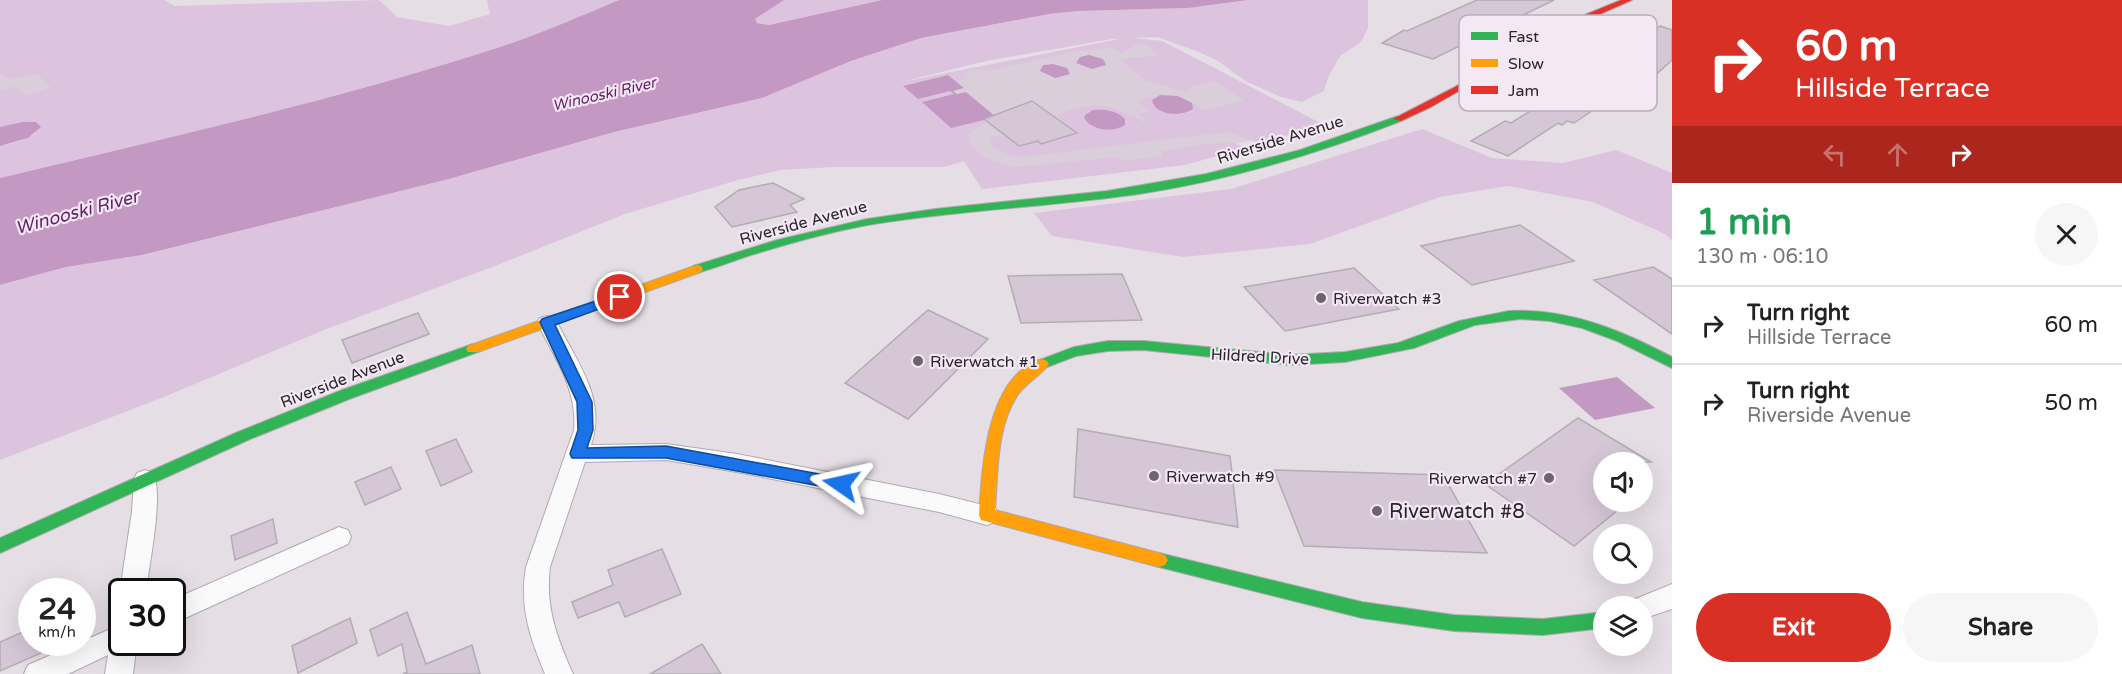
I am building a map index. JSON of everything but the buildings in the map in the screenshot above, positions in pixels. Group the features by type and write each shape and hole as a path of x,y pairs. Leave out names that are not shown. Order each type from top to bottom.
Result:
{"main road":[{"name":"Riverside Avenue","path":"1585,15 1628,0"},
{"name":"Riverside Avenue","path":"0,546 145,479 326,402 547,322 743,255 852,225 928,212 1180,183 1248,168 1373,128 1422,108 1459,86"},
{"name":"Hildred Drive","path":"987,515 997,423 1009,393 1034,368 1075,349 1111,346 1166,348 1297,362 1409,345 1471,322 1513,315 1553,319 1592,327 1640,345 1672,363"},
{"path":"987,515 1362,610 1454,623 1543,627 1593,621"}],"street":[{"path":"547,322 585,402 585,430 538,567 534,586 541,633 559,674"},
{"path":"578,454 666,452 747,465 987,515"},
{"path":"135,578 144,511 145,479"},
{"path":"186,607 339,537"},
{"path":"1653,605 1672,595"},
{"path":"38,674 108,642"},
{"path":"119,674 122,656"}],"shaded area":[{"path":"0,0 164,0 175,6 379,0 397,17 449,26 490,14 487,0 619,0 509,44 446,64 320,100 0,178 0,146 35,134 36,122 22,122 0,127 0,91 16,86 25,95 50,87 37,74 9,80 0,74"},
{"path":"784,0 882,0 769,25 757,23 755,19"},
{"path":"1248,0 1368,0 1368,28 1361,42 1340,56 1324,91 1302,102 1281,97 1245,81 1218,61 1199,52 1157,37 1133,38 1162,41 1324,125 1260,143 1228,132 1025,157 1011,156 992,147 989,138 998,136 1005,137 1019,146 1038,141 1041,144 1076,134 1057,115 1078,108 1101,106 1115,108 1143,122 1148,121 1138,114 1150,111 1139,103 1140,98 1155,97 1152,100 1179,114 1190,112 1192,103 1189,100 1202,110 1244,101 1214,81 1187,88 1192,93 1146,81 1122,61 1130,57 1147,57 1156,54 1148,46 1138,44 1122,53 1112,48 1078,51 988,71 976,69 963,73 968,78 959,81 948,75 904,85 918,98 950,91 954,95 923,102 999,119 976,129 969,135 969,142 985,158 1015,167 1117,157 1120,161 1163,156 1161,151 1218,143 1229,143 1246,148 1185,165 982,189 964,161 944,167 834,167 781,170 738,180 625,214 324,330 164,397 0,460 0,285 66,267 142,255 449,179 614,132 762,98 851,61 921,38 1049,14 1188,8","holes":["1120,39 901,82 986,61","1093,110 1112,111 1125,125 1109,130 1092,126 1084,118"]},
{"path":"1125,38 1162,41 1324,125 1238,143 1233,151 982,189 964,161 893,84"},
{"path":"37,73 50,87 25,95 0,154 0,74 9,80"},
{"path":"1422,129 1492,158 1563,163 1616,150 1672,173 1672,240 1665,234 1593,202 1508,186 1440,197 1310,244 1183,257 1052,236 1034,213 1231,189"}],"water":[{"name":"Winooski River","path":"619,0 784,0 755,19 757,23 769,25 882,0 1248,0 1188,8 1049,14 921,38 851,61 762,98 614,132 449,179 142,255 66,267 0,285 0,178 320,100 446,64 509,44"},
{"path":"1089,55 1103,59 1106,65 1092,69 1076,63 1080,57"},
{"path":"1053,64 1067,68 1070,74 1055,78 1040,71 1043,65"},
{"path":"948,75 964,88 953,91 957,94 966,92 996,117 951,128 922,102 954,94 950,91 918,99 903,86"},
{"path":"1160,95 1178,96 1192,103 1193,109 1176,114 1163,112 1154,105 1152,100"},
{"path":"1093,110 1114,112 1125,119 1125,125 1109,130 1092,126 1084,118"},
{"path":"22,122 36,122 41,127 28,138 0,146 0,127"},
{"path":"1617,377 1655,408 1595,420 1559,388"}],"traffic: fast":[{"path":"697,269 781,242 867,222 935,212 1107,195 1206,178 1304,152 1398,119"},
{"path":"1042,364 1074,352 1108,346 1144,345 1290,360 1345,357 1409,345 1442,331 1475,321 1520,315 1550,317 1586,325 1622,338 1672,363"},
{"path":"0,546 243,436 347,394 473,349"},
{"path":"1159,560 1362,610 1454,623 1543,627 1593,621"}],"traffic: slow":[{"path":"473,349 697,269"},
{"path":"1042,364 1025,377 1012,393 1002,411 992,452 987,515 1159,560"}],"traffic: jam":[{"path":"1589,15 1628,0"},
{"path":"1398,119 1459,88"}],"place":[{"name":"Riverwatch #3","path":"1321,298"},
{"name":"Riverwatch #1","path":"918,361"},
{"name":"Riverwatch #9","path":"1154,476"},
{"name":"Riverwatch #7","path":"1549,478"},
{"name":"Riverwatch #8","path":"1377,511"}],"route":[{"path":"620,297 547,322 585,402 585,430 578,454 666,452 841,484"}]}
